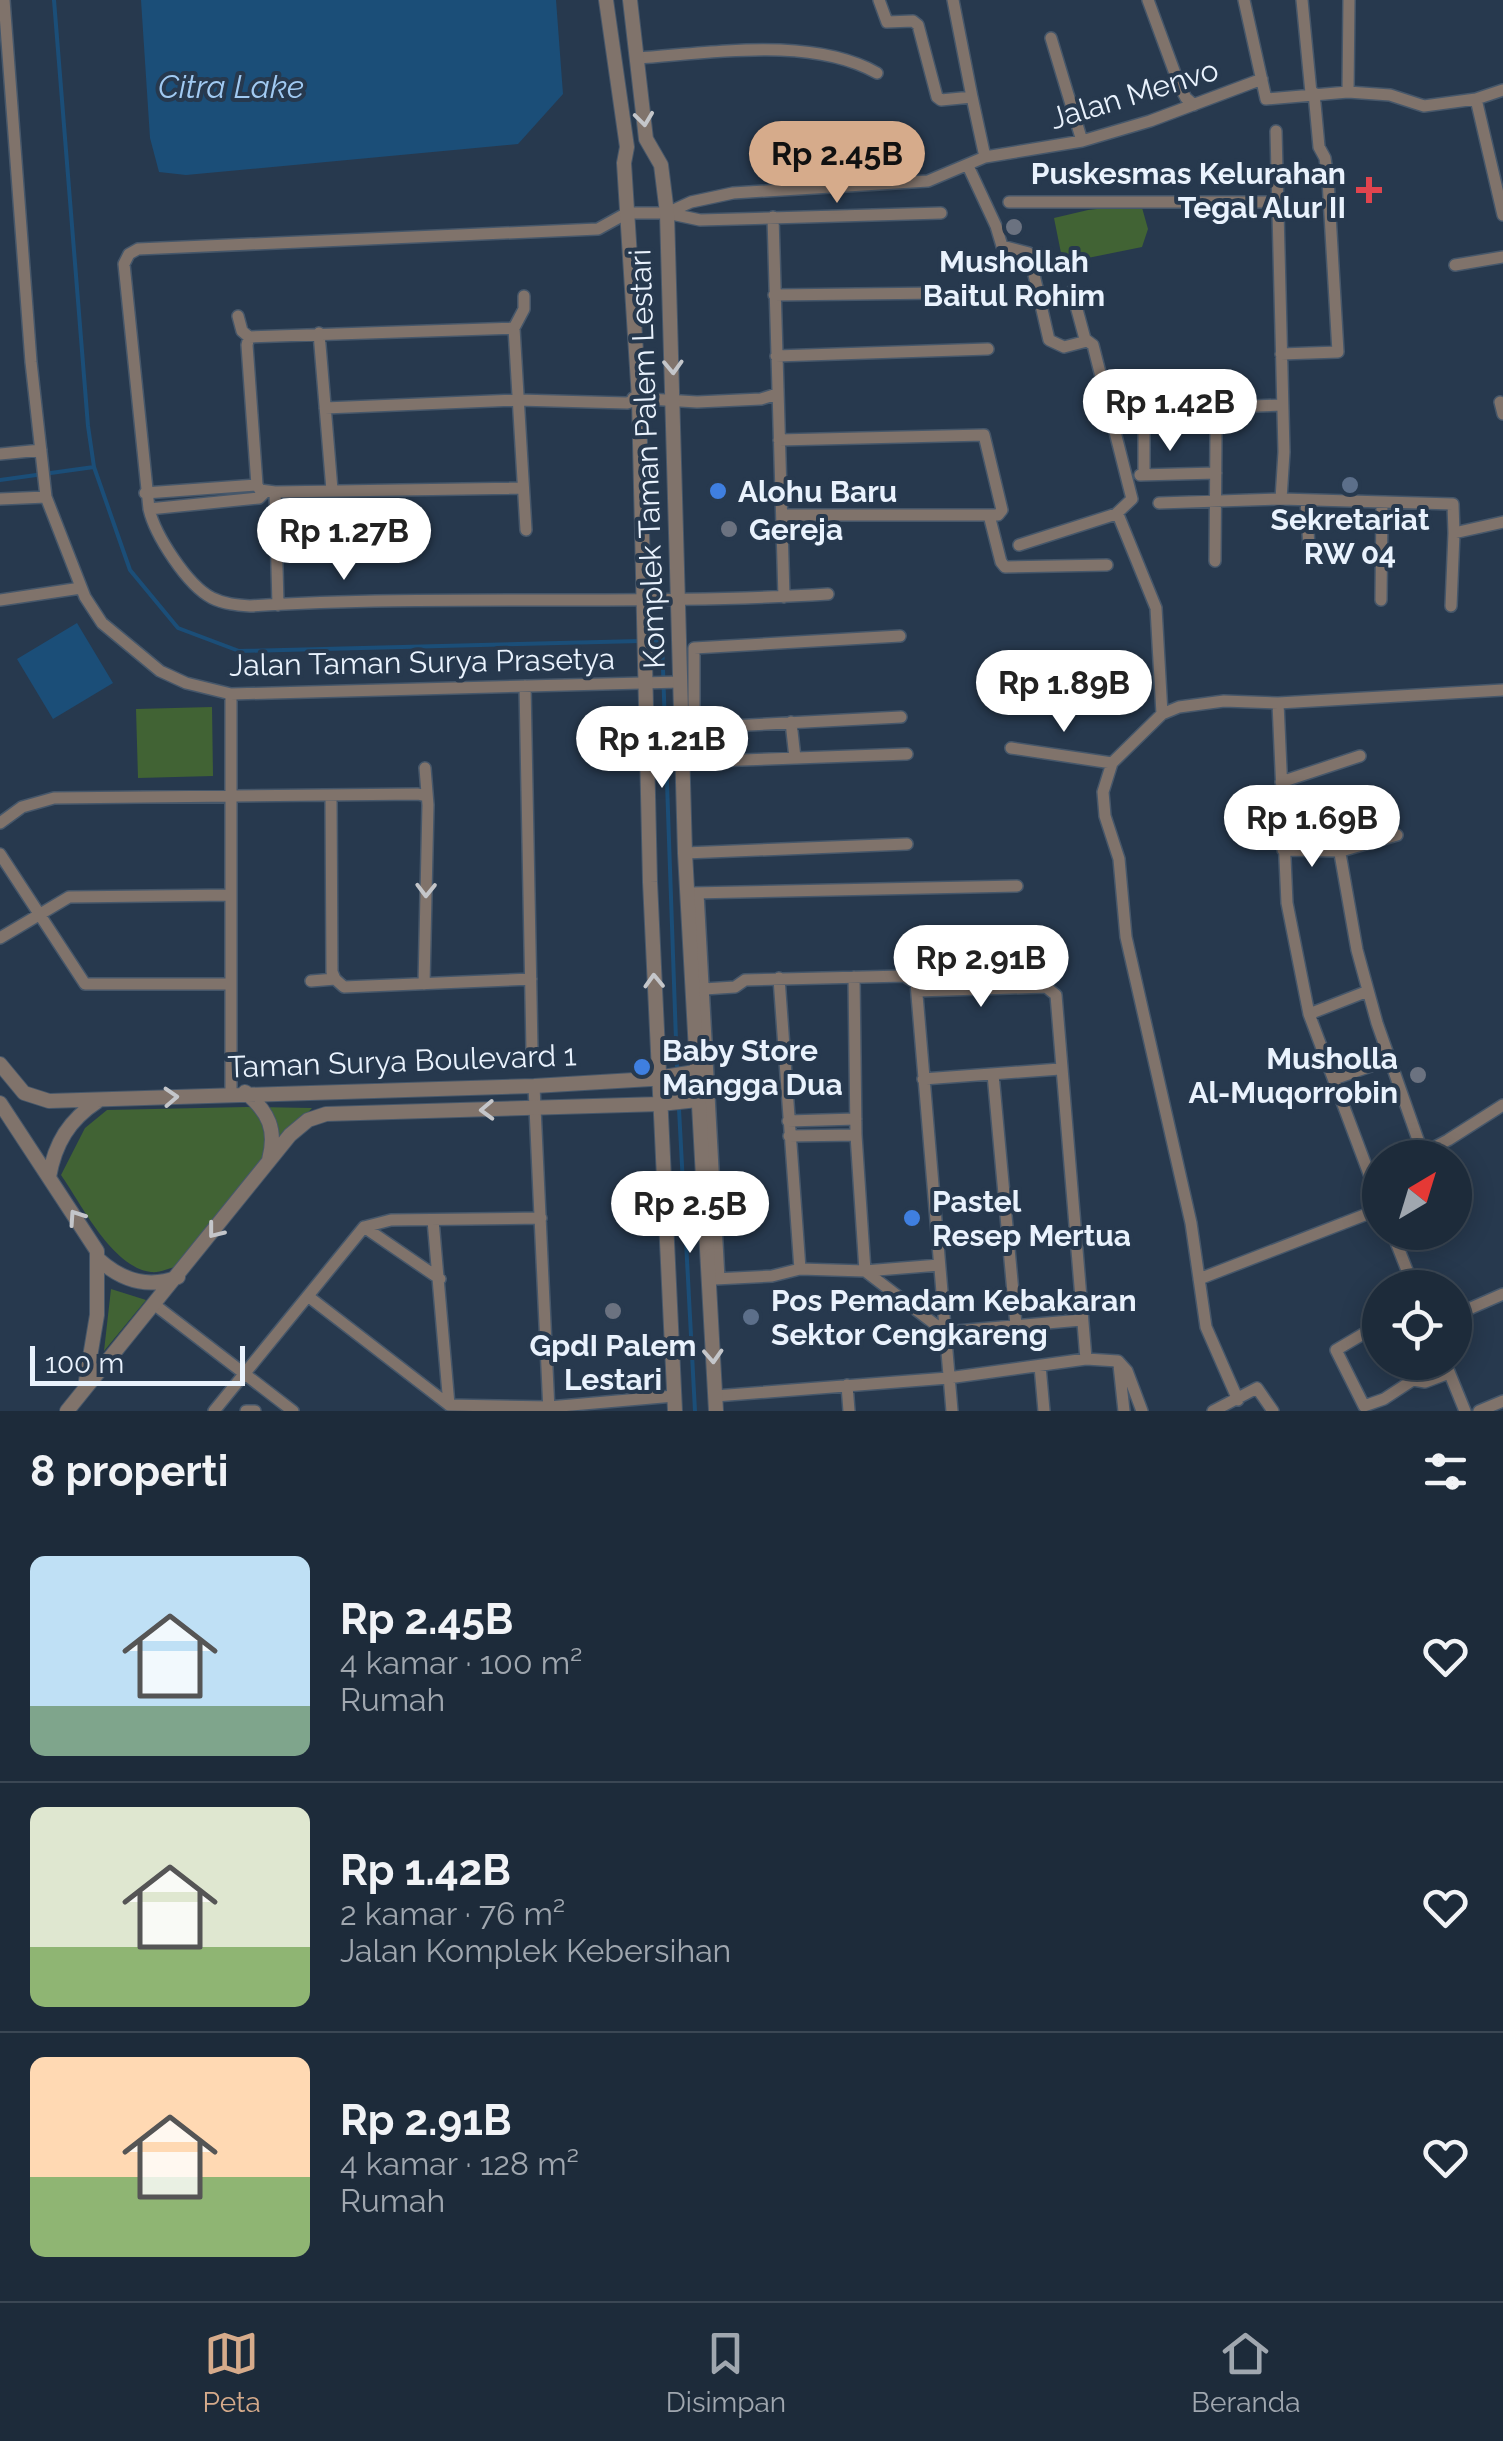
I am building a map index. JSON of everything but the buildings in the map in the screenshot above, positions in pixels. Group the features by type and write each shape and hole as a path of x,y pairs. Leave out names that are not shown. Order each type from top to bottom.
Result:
{"street":[{"name":"Jalan Taman Surya Prasetya","path":"4,0 5,98 45,492 81,588 102,623 160,670 186,683 231,694 676,682"},
{"name":"Komplek Taman Palem Lestari","path":"606,0 626,146 639,399 642,648 649,682 674,1404"},
{"name":"Komplek Taman Palem Lestari","path":"630,0 646,139 661,165 667,213 678,599 676,682 688,728 684,853 692,893 694,1100 714,1279 716,1404"},
{"path":"879,0 887,22 918,24 938,98 972,96"},
{"path":"954,0 985,157"},
{"path":"1148,0 1180,87 1194,105"},
{"path":"1244,0 1262,79"},
{"path":"1281,354 1338,352 1328,180 1319,147 1302,0"},
{"path":"1348,92 1349,0"},
{"path":"1051,38 1082,141"},
{"path":"638,58 740,51 819,54 855,60 877,72"},
{"name":"Jalan Menvo","path":"667,213 690,202 732,193 928,182 985,157 1082,141 1262,79 1266,100 1348,92 1390,95 1422,106 1503,90"},
{"path":"1476,98 1503,215"},
{"path":"1276,131 1281,499"},
{"path":"968,166 1002,246 1029,253 1049,340 1064,347 1088,341"},
{"path":"1009,202 1278,202"},
{"path":"828,594 278,605 232,605 209,597 190,582 153,526 145,493 124,264 129,254 138,249 598,229 627,213 667,213 700,220 941,213"},
{"path":"773,218 776,356 772,395 779,440 784,597"},
{"path":"1455,266 1503,256"},
{"path":"1019,544 1116,514 1132,500 1093,345 1088,341 1072,291"},
{"path":"774,294 940,293"},
{"path":"524,296 524,309 514,328 526,530"},
{"path":"238,316 242,331 249,337 514,328"},
{"path":"319,333 332,490"},
{"path":"249,337 278,605"},
{"path":"776,356 988,350"},
{"path":"325,408 571,396 674,400 692,399 698,394 772,395"},
{"path":"1144,475 1144,420 1148,410 1282,404"},
{"path":"1215,561 1216,434"},
{"path":"779,440 984,435 1002,510 990,515 783,515"},
{"path":"0,454 41,450"},
{"path":"1126,476 1216,474"},
{"path":"145,493 523,488"},
{"path":"149,509 259,498 266,490"},
{"path":"0,499 45,492"},
{"path":"1159,503 1281,499 1453,504 1452,606"},
{"path":"1306,500 1308,547"},
{"path":"1381,600 1382,502"},
{"path":"1116,514 1156,608 1162,714"},
{"path":"990,515 1001,562 1006,568 1107,565"},
{"path":"1454,533 1503,522"},
{"path":"0,600 81,588"},
{"path":"900,636 694,648 688,728 901,717"},
{"path":"525,686 532,1050"},
{"path":"1238,1400 1206,1326 1191,1223 1126,938 1119,859 1105,816 1103,792 1112,763 1162,714 1179,707 1224,701 1278,703 1503,690"},
{"path":"231,694 230,984 238,1093 264,1108 271,1123 273,1140 268,1163"},
{"path":"1278,703 1286,903 1309,1014 1362,1142"},
{"path":"791,722 794,758"},
{"path":"1011,748 1112,763"},
{"path":"684,762 908,754"},
{"path":"1281,782 1360,756"},
{"path":"424,768 424,984"},
{"path":"330,796 335,979 344,987 530,979"},
{"path":"0,823 22,807 54,798 426,796"},
{"path":"1335,825 1368,992 1413,1140"},
{"path":"1283,850 1342,851 1397,834"},
{"path":"684,853 908,844"},
{"path":"0,854 85,984 230,984"},
{"path":"939,1266 866,1271 800,1269 772,1276 714,1279 696,1072 704,989 692,893 1017,886"},
{"path":"0,938 69,897 230,895"},
{"path":"854,977 856,1135 866,1271 945,1332 1080,1320"},
{"path":"704,989 778,978 912,978 917,991 952,1411"},
{"path":"778,978 800,1269"},
{"path":"311,981 335,979"},
{"path":"917,991 1046,987 1056,995 1086,1359"},
{"path":"1309,1014 1368,992"},
{"name":"Taman Surya Boulevard 1","path":"0,1064 18,1088 31,1097 49,1101 534,1086 696,1072"},
{"path":"1334,1079 1371,1066"},
{"path":"922,1079 1060,1069"},
{"path":"993,1074 1016,1326"},
{"path":"534,1086 549,1409"},
{"name":"Taman Surya Boulevard 1","path":"67,1411 302,1125 326,1114 694,1100"},
{"path":"49,1177 66,1129 98,1101"},
{"path":"0,1103 90,1236 98,1258 96,1329 85,1390"},
{"path":"1445,1140 1503,1105"},
{"path":"788,1121 856,1120"},
{"path":"789,1136 856,1135"},
{"path":"1200,1279 1362,1213"},
{"path":"214,1411 364,1228 378,1222 541,1218"},
{"path":"433,1220 448,1405"},
{"path":"364,1228 440,1278"},
{"path":"98,1258 137,1282 154,1283 179,1276"},
{"path":"1472,1308 1503,1294"},
{"path":"309,1297 448,1405 549,1409 674,1404"},
{"path":"154,1305 293,1411"},
{"path":"1362,1335 1336,1350 1364,1406 1384,1399 1413,1380"},
{"path":"716,1404 848,1384 948,1378 1086,1359 1118,1361 1142,1411"},
{"path":"1118,1361 1124,1411"},
{"path":"1040,1366 1044,1411"},
{"path":"1452,1380 1465,1411"},
{"path":"848,1384 849,1411"},
{"path":"1213,1411 1257,1388 1273,1411"},
{"path":"1480,1411 1503,1402"},
{"path":"246,1411 255,1411"}],"green space":[{"path":"1141,204 1148,229 1142,247 1063,263 1054,218"},
{"path":"212,707 213,776 138,778 136,709"},
{"path":"312,1108 175,1267 151,1272 123,1259 99,1233 61,1175 85,1128 107,1110"},
{"path":"111,1289 146,1300 104,1351"}],"water":[{"name":"Citra Lake","path":"141,0 556,0 563,94 518,144 186,175 159,172 150,138"},
{"path":"77,623 113,683 53,719 17,659"}],"waterway":[{"path":"54,0 94,467 130,570 178,628 239,651 641,641"},
{"path":"0,480 94,467"},
{"path":"650,641 662,640 677,1069"},
{"path":"678,1079 679,1099"},
{"path":"679,1109 695,1411"}],"place":[{"name":"Puskesmas Kelurahan Tegal Alur II","path":"1369,190"},
{"name":"Mushollah Baitul Rohim","path":"1014,227"},
{"name":"Sekretariat RW 04","path":"1350,485"},
{"name":"Alohu Baru","path":"718,491"},
{"name":"Gereja","path":"729,529"},
{"name":"Baby Store Mangga Dua","path":"642,1067"},
{"name":"Musholla Al-Muqorrobin","path":"1418,1075"},
{"name":"Pastel Resep Mertua","path":"912,1218"},
{"name":"GpdI Palem Lestari","path":"613,1311"},
{"name":"Pos Pemadam Kebakaran Sektor Cengkareng","path":"751,1317"}]}
